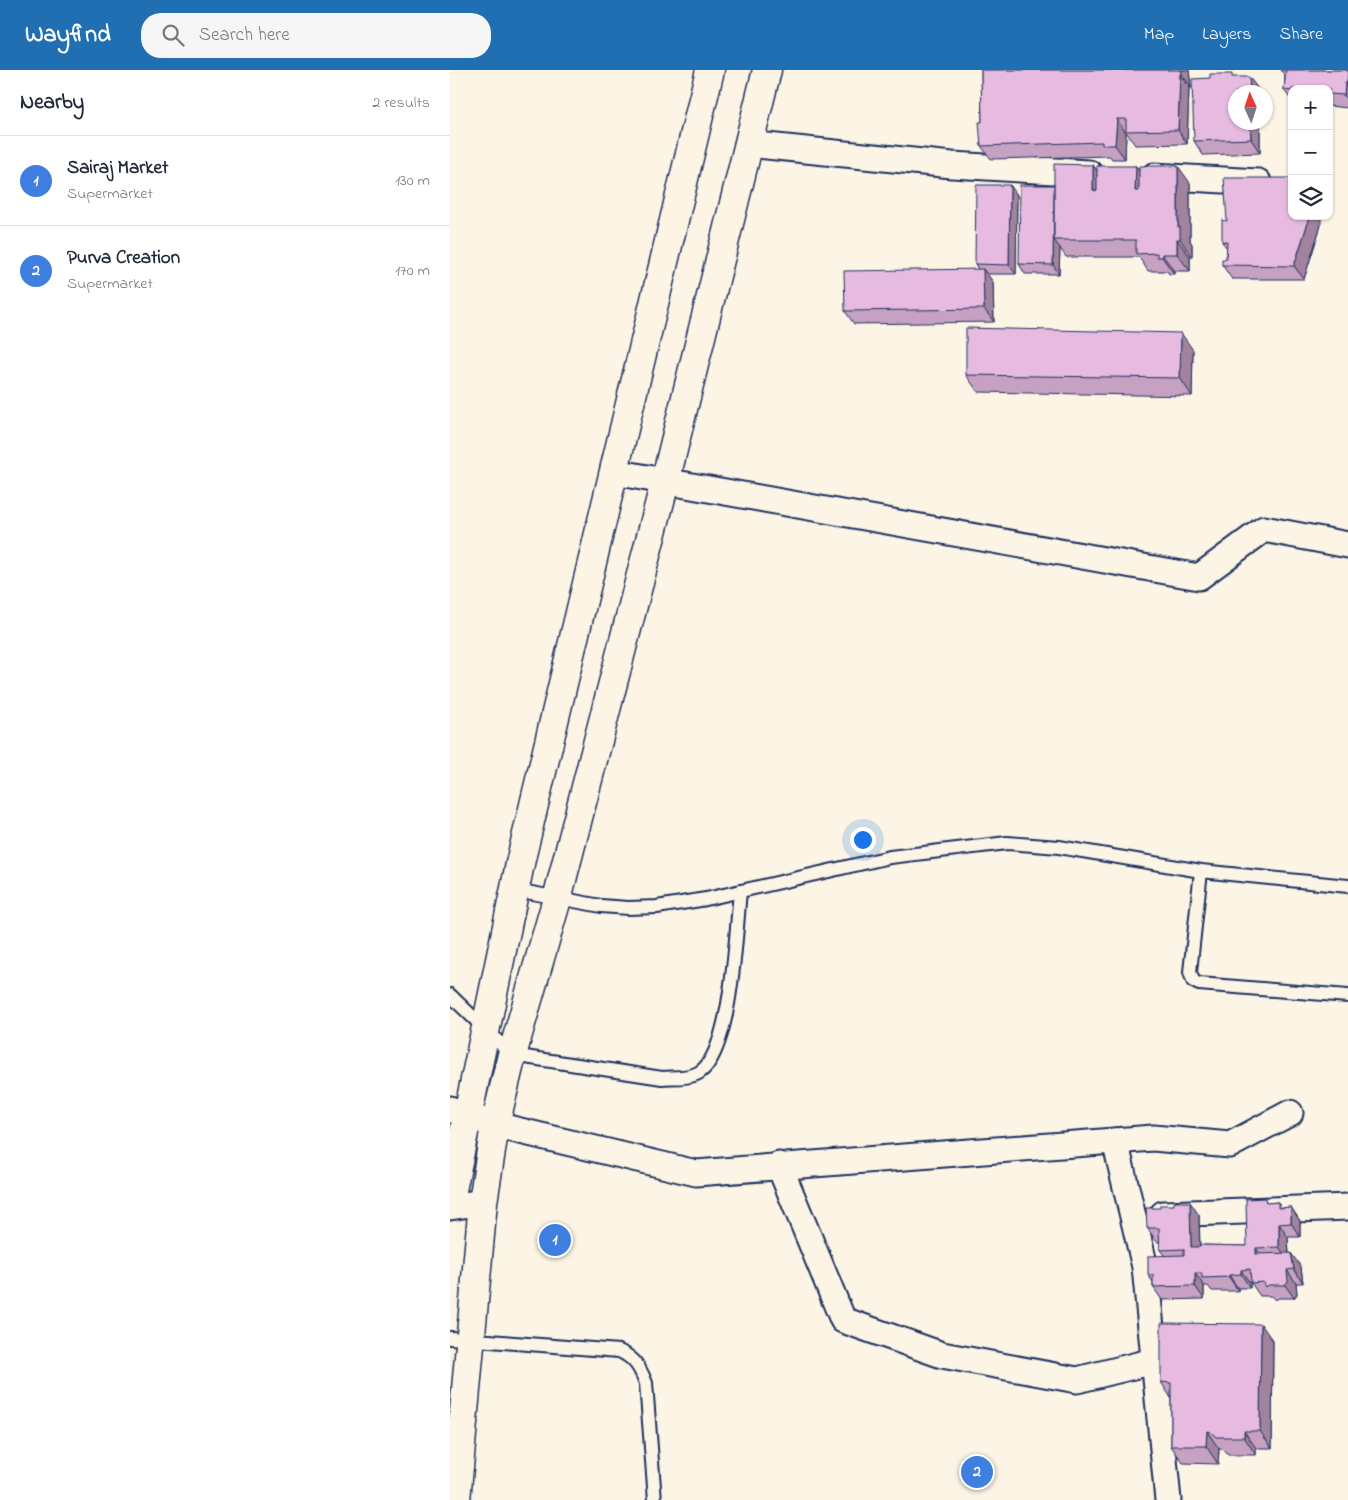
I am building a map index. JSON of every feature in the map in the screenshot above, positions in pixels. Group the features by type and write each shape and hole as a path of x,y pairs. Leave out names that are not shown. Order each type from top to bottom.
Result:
{"street":[{"path":"450,1200 458,1113 484,1030 516,890 521,859 710,70"},
{"path":"456,1500 460,1339 495,1125 512,1055 557,899 665,482 767,70"},
{"path":"748,144 952,165 1286,184"},
{"path":"614,472 1199,577 1264,529 1348,545"},
{"path":"458,1113 495,1125 696,1173 779,1165 1153,1138 1230,1145 1290,1113"},
{"path":"1115,1141 1146,1267 1168,1500"},
{"path":"779,1165 843,1320 942,1355 1078,1380 1154,1361"},
{"path":"450,1207 483,1202"},
{"path":"1133,1215 1348,1207"}],"lane":[{"path":"516,890 557,899 628,908 657,907 740,891 890,857 964,846 1007,842 1059,847 1201,871 1348,886"},
{"path":"1201,871 1190,972 1193,981 1198,984 1348,996"},
{"path":"450,995 484,1030 512,1055 662,1078 685,1077 700,1073 718,1048 725,1023 740,891"},
{"path":"460,1339 620,1351 629,1356 640,1367 646,1383 655,1500"}],"building":[{"path":"981,70 1181,70 1178,130 1126,131 1126,119 1117,119 1115,145 1102,145 1102,142 981,146 979,122 982,122"},
{"path":"1286,70 1348,70 1344,95 1333,94 1333,85 1288,85 1288,90 1284,90"},
{"path":"1210,74 1232,74 1232,77 1249,77 1250,85 1228,85 1228,130 1250,130 1251,139 1194,141 1192,79 1210,78"},
{"path":"1054,164 1093,165 1093,190 1097,191 1097,166 1136,166 1135,191 1139,191 1139,166 1178,166 1178,227 1180,227 1180,239 1177,239 1177,254 1162,254 1162,257 1157,257 1157,253 1136,254 1136,240 1054,240"},
{"path":"1224,178 1288,178 1288,220 1309,220 1294,266 1222,265 1222,259 1226,259 1227,241 1222,242 1222,220 1227,221"},
{"path":"976,185 1010,185 1009,265 975,264"},
{"path":"1020,185 1054,185 1053,265 1019,264"},
{"path":"983,269 984,309 845,311 844,271"},
{"path":"966,328 1181,333 1180,378 966,375"},
{"path":"1265,1198 1266,1203 1278,1202 1278,1208 1291,1207 1291,1223 1279,1224 1279,1247 1256,1248 1256,1254 1291,1253 1294,1269 1287,1270 1288,1281 1285,1285 1269,1285 1265,1287 1263,1282 1251,1283 1250,1269 1241,1270 1241,1274 1229,1275 1229,1277 1202,1278 1202,1273 1195,1273 1195,1286 1153,1287 1153,1275 1148,1275 1148,1256 1184,1255 1184,1249 1160,1250 1159,1228 1147,1228 1146,1208 1174,1205 1174,1202 1190,1202 1191,1247 1200,1247 1200,1245 1247,1246 1246,1199"},
{"path":"1161,1323 1261,1324 1260,1431 1244,1431 1244,1437 1216,1437 1207,1431 1206,1446 1171,1446 1171,1383 1161,1382"}],"place":[{"name":"Sairaj Market","path":"555,1240"},
{"name":"Purva Creation","path":"977,1472"}]}
